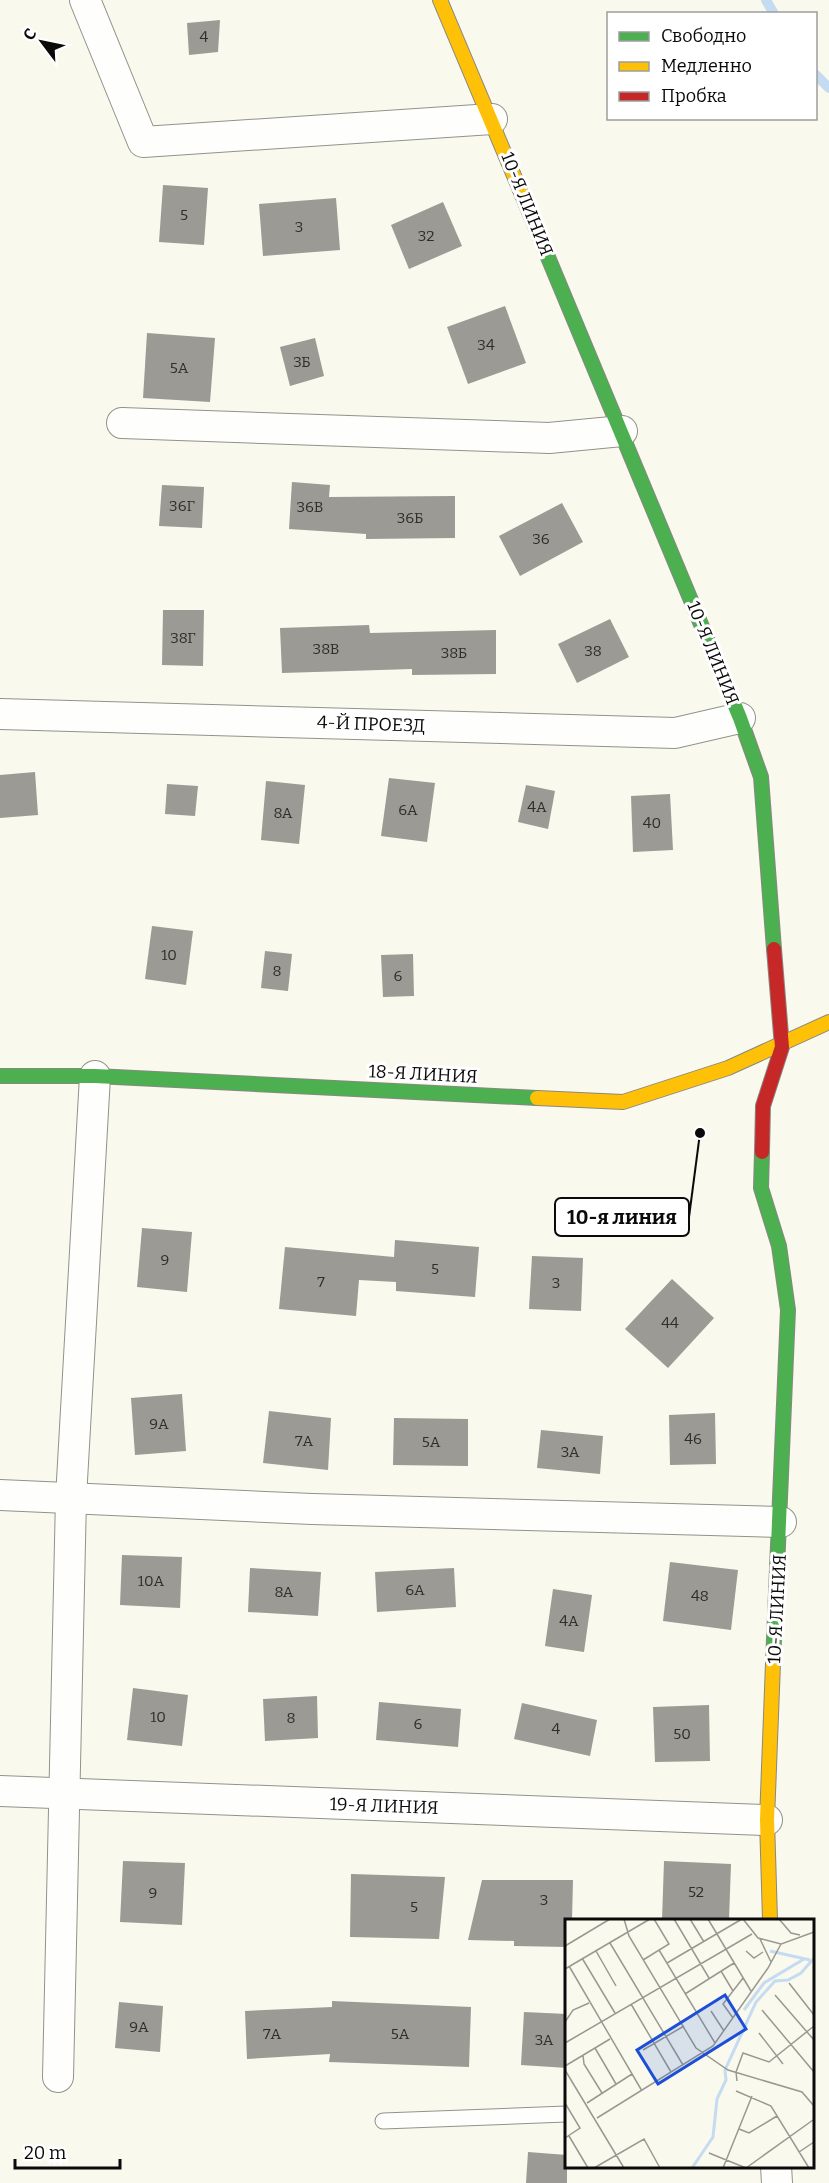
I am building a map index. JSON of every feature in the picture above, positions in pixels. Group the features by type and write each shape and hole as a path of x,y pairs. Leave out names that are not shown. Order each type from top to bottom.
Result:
{"street":[{"path":"85,0 142,142 492,119"},
{"name":"10-Я ЛИНИЯ","path":"440,0 622,431 740,718 761,777 782,1047 763,1106 760,1188 779,1246 788,1310 767,1820 770,1919"},
{"path":"123,423 549,438 622,431"},
{"name":"4-Й ПРОЕЗД","path":"0,714 675,732 740,718"},
{"name":"18-Я ЛИНИЯ","path":"0,1076 94,1076 623,1102 691,1083 782,1047 829,1022"},
{"path":"58,2077 71,1498 94,1076"},
{"path":"0,1495 324,1509 781,1522"},
{"name":"19-Я ЛИНИЯ","path":"0,1791 767,1820"},
{"path":"776,2168 777,2183"}],"lane":[{"path":"383,2121 565,2114"}],"building":[{"path":"220,20 218,52 189,55 187,23"},
{"path":"163,185 208,188 204,245 159,242"},
{"path":"336,198 340,250 263,256 259,204"},
{"path":"443,202 462,246 409,269 391,225"},
{"path":"505,306 526,363 468,384 447,327"},
{"path":"147,333 215,338 210,402 143,398"},
{"path":"315,338 324,376 290,386 280,347"},
{"path":"292,482 330,485 329,497 455,496 455,538 366,539 366,534 289,529"},
{"path":"162,485 204,487 202,528 159,526"},
{"path":"562,503 583,542 520,576 499,536"},
{"path":"163,610 204,610 203,666 162,665"},
{"path":"610,619 629,657 577,683 558,644"},
{"path":"369,625 370,633 496,630 496,674 412,675 412,669 282,673 280,628"},
{"path":"35,772 38,815 0,818 0,775"},
{"path":"389,778 435,783 427,842 381,836"},
{"path":"266,781 305,785 299,844 261,840"},
{"path":"167,784 198,786 195,816 165,814"},
{"path":"526,785 555,791 548,829 518,822"},
{"path":"670,794 673,850 633,852 631,796"},
{"path":"152,926 193,931 186,985 145,979"},
{"path":"265,951 292,954 288,991 261,988"},
{"path":"413,954 414,996 383,997 381,955"},
{"path":"142,1228 192,1232 187,1292 137,1287"},
{"path":"395,1240 479,1247 475,1297 396,1291 396,1282 359,1280 356,1316 279,1309 285,1247 394,1257"},
{"path":"532,1256 583,1258 581,1311 529,1309"},
{"path":"672,1279 714,1318 668,1368 625,1329"},
{"path":"182,1394 186,1451 135,1455 131,1398"},
{"path":"269,1411 331,1418 328,1470 263,1463"},
{"path":"715,1413 716,1464 670,1465 669,1415"},
{"path":"394,1418 468,1419 468,1466 393,1465"},
{"path":"541,1430 603,1436 600,1474 537,1468"},
{"path":"122,1555 182,1557 180,1608 120,1605"},
{"path":"670,1562 738,1570 731,1630 663,1621"},
{"path":"250,1568 321,1572 318,1616 248,1612"},
{"path":"454,1568 456,1607 377,1612 375,1572"},
{"path":"553,1589 592,1595 584,1652 545,1646"},
{"path":"133,1688 188,1695 182,1746 127,1740"},
{"path":"317,1696 318,1738 265,1741 263,1699"},
{"path":"379,1702 461,1709 458,1747 376,1740"},
{"path":"522,1703 597,1720 590,1756 514,1739"},
{"path":"709,1705 710,1761 655,1762 653,1707"},
{"path":"123,1861 185,1863 182,1925 120,1922"},
{"path":"664,1861 731,1864 729,1919 662,1919"},
{"path":"351,1874 445,1877 439,1939 350,1937"},
{"path":"482,1880 573,1880 572,1919 565,1919 565,1947 514,1946 514,1941 468,1940"},
{"path":"332,2001 471,2007 469,2067 329,2062 330,2054 247,2059 245,2011 332,2007"},
{"path":"119,2002 163,2006 160,2052 115,2048"},
{"path":"524,2012 565,2014 565,2068 521,2065"},
{"path":"528,2152 565,2155 567,2183 526,2183"}],"waterway":[{"path":"766,0 773,12"},
{"path":"817,76 829,88"}],"traffic: fast":[{"path":"520,190 740,718 761,777 774,949"},
{"path":"0,1076 95,1076 537,1098"},
{"path":"762,1152 761,1188 779,1246 788,1310 773,1663"}],"traffic: slow":[{"path":"440,0 520,190"},
{"path":"537,1098 623,1102 728,1068 829,1022"},
{"path":"770,1919 767,1820 773,1663"}],"traffic: jam":[{"path":"762,1152 763,1106 782,1047 774,949"}],"place":[{"name":"10-я линия","path":"700,1133"}]}
